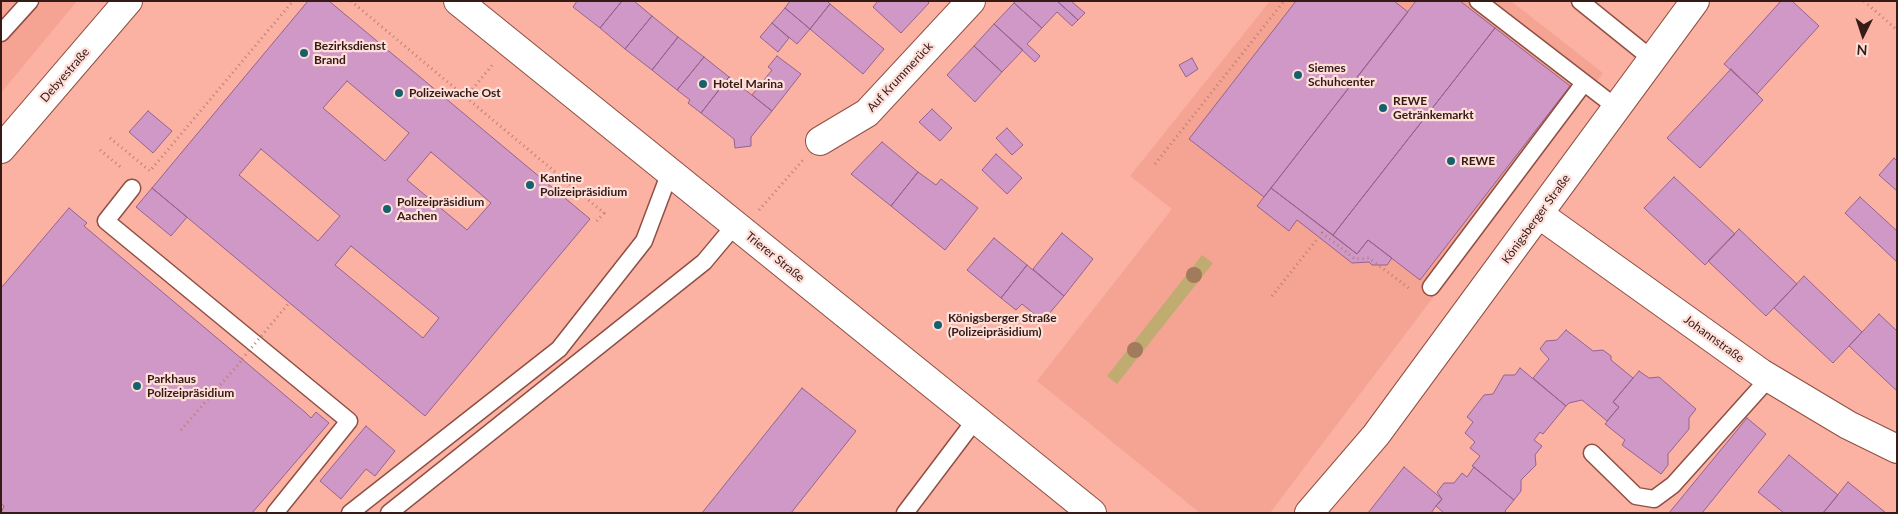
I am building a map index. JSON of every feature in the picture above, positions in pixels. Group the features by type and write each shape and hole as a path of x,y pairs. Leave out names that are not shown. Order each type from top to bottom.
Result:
{"street":[{"name":"Debyestraße","path":"1,149 128,1"},
{"name":"Trierer Straße","path":"458,1 1092,513"},
{"name":"Auf Krummerück","path":"820,141 867,113 971,1"},
{"name":"Königsberger Straße","path":"1309,513 1376,435 1540,214 1694,1"},
{"name":"Johannstraße","path":"1540,214 1769,378 1848,425 1897,449"},
{"name":"Königsberger Straße","path":"1332,513 1376,435"}],"lane":[{"path":"1,33 30,1"},
{"path":"1478,1 1617,108"},
{"path":"1580,1 1652,59"},
{"path":"1423,291 1584,83"},
{"path":"350,513 559,349 644,241 670,172"},
{"path":"132,188 106,221 349,421 275,513"},
{"path":"389,513 704,262 738,227"},
{"path":"1592,453 1636,496 1654,499 1673,485 1769,378"},
{"path":"905,513 976,419"}],"path":[{"path":"110,138 150,171 293,1"},
{"path":"351,1 604,213 595,223"},
{"path":"1155,164 1284,1"},
{"path":"1864,1 1897,30"},
{"path":"466,97 511,44"},
{"path":"738,227 820,141"},
{"path":"100,150 112,160"},
{"path":"1272,296 1322,233 1355,259 1370,258 1423,291"},
{"path":"181,430 289,302"}],"shaded area":[{"path":"1,1 77,1 1,93"},
{"path":"1270,1 1511,1 1603,73 1270,513 1200,513 1037,381 1172,209 1130,176"},
{"path":"1202,255 1213,263 1117,384 1107,376"}],"building":[{"name":"Polizeipräsidium Aachen","path":"308,1 329,1 590,219 425,416 152,188","holes":["347,81 409,133 385,161 323,108","261,149 340,216 318,241 239,175","431,152 491,203 467,230 407,180","351,246 439,318 423,338 335,265"]},
{"path":"577,1 622,1 600,28 573,7"},
{"path":"622,1 634,1 652,16 625,49 600,28"},
{"path":"790,1 827,1 830,4 810,29 785,8"},
{"path":"878,1 927,1 929,3 901,33 873,7"},
{"path":"1016,1 1057,1 1078,20 1072,26 1057,12 1042,28 1014,3"},
{"path":"1057,1 1071,1 1085,13 1078,20"},
{"name":"Siemes Schuhcenter","path":"1296,1 1394,1 1408,12 1264,197 1189,139"},
{"name":"REWE Getränkemarkt","path":"1416,1 1460,1 1495,28 1333,235 1271,188"},
{"path":"1781,1 1792,1 1819,26 1757,94 1724,64"},
{"path":"1014,3 1042,28 1027,44 1040,56 1035,62 994,24"},
{"path":"830,4 884,49 863,74 810,29"},
{"path":"785,8 810,29 797,44 772,23"},
{"path":"652,16 678,37 652,70 625,49"},
{"path":"772,23 789,38 778,52 760,37"},
{"path":"994,24 1023,50 1002,72 974,46"},
{"name":"REWE","path":"1495,28 1570,86 1420,280 1368,240 1357,254 1333,235"},
{"path":"678,37 704,57 677,90 652,70"},
{"path":"974,46 1002,72 975,102 947,75"},
{"path":"777,56 801,74 772,111 752,95 772,70 768,67"},
{"name":"Hotel Marina","path":"704,57 729,77 701,113 688,103 690,100 677,90"},
{"path":"1192,58 1198,69 1186,77 1179,65"},
{"path":"1731,69 1763,100 1700,168 1667,138"},
{"path":"729,77 772,111 751,137 751,146 735,148 734,139 701,113"},
{"path":"932,109 952,128 940,141 919,122"},
{"path":"148,111 172,131 153,153 129,132"},
{"path":"1007,128 1023,145 1012,155 996,138"},
{"path":"882,142 918,172 891,206 851,174"},
{"path":"996,154 1022,178 1007,194 982,170"},
{"path":"1894,158 1897,161 1897,191 1879,175"},
{"path":"918,172 936,185 941,179 978,208 945,250 891,206"},
{"path":"1674,177 1735,234 1705,265 1644,208"},
{"path":"152,188 187,217 171,236 136,207"},
{"path":"1271,188 1357,254 1368,240 1392,258 1387,265 1372,265 1369,262 1352,263 1297,220 1289,231 1257,206"},
{"path":"1860,197 1897,231 1897,262 1845,213"},
{"name":"Parkhaus Polizeipräsidium","path":"69,208 87,223 84,226 311,418 316,412 329,423 252,513 1,513 4,506 1,504 1,288"},
{"path":"1739,229 1797,284 1766,316 1708,261"},
{"path":"1062,233 1093,259 1064,296 1033,269"},
{"path":"994,238 1027,265 1001,298 967,270"},
{"path":"1027,265 1064,296 1043,321 1022,304 1016,310 1001,298"},
{"path":"1804,276 1862,332 1833,363 1774,308"},
{"path":"1879,314 1897,331 1897,391 1849,346"},
{"path":"1566,330 1593,351 1603,350 1611,356 1611,360 1633,378 1613,402 1619,407 1607,421 1582,400 1569,403 1566,406 1533,378 1549,359 1540,349 1546,341 1557,340"},
{"path":"1520,368 1566,406 1543,434 1540,432 1534,440 1542,446 1535,455 1536,465 1521,480 1521,491 1514,500 1472,466 1480,456 1470,448 1475,442 1465,433 1473,422 1467,417 1484,395 1493,394 1504,375 1515,375"},
{"path":"1639,371 1649,378 1659,377 1696,409 1689,418 1689,429 1668,454 1668,465 1661,474 1622,445 1625,440 1605,424 1619,407 1613,402"},
{"path":"802,388 856,431 791,513 702,513"},
{"path":"1747,418 1766,434 1702,513 1669,513"},
{"path":"366,426 395,451 375,476 366,469 341,499 320,481"},
{"path":"1789,455 1838,495 1823,513 1784,513 1758,492"},
{"path":"1404,467 1442,499 1431,513 1368,513"},
{"path":"1474,467 1514,500 1505,511 1507,513 1444,513 1436,506 1442,499 1437,492 1444,483 1454,483 1462,473 1467,477"},
{"path":"1848,482 1886,513 1823,513"}],"place":[{"name":"Bezirksdienst Brand","path":"304,53"},
{"name":"Siemes Schuhcenter","path":"1298,75"},
{"name":"Hotel Marina","path":"703,84"},
{"name":"Polizeiwache Ost","path":"399,93"},
{"name":"REWE Getränkemarkt","path":"1383,108"},
{"name":"REWE","path":"1451,161"},
{"name":"Kantine Polizeipräsidium","path":"530,185"},
{"name":"Polizeipräsidium Aachen","path":"387,209"},
{"name":"Königsberger Straße (Polizeipräsidium)","path":"938,325"},
{"name":"Parkhaus Polizeipräsidium","path":"137,386"}]}
